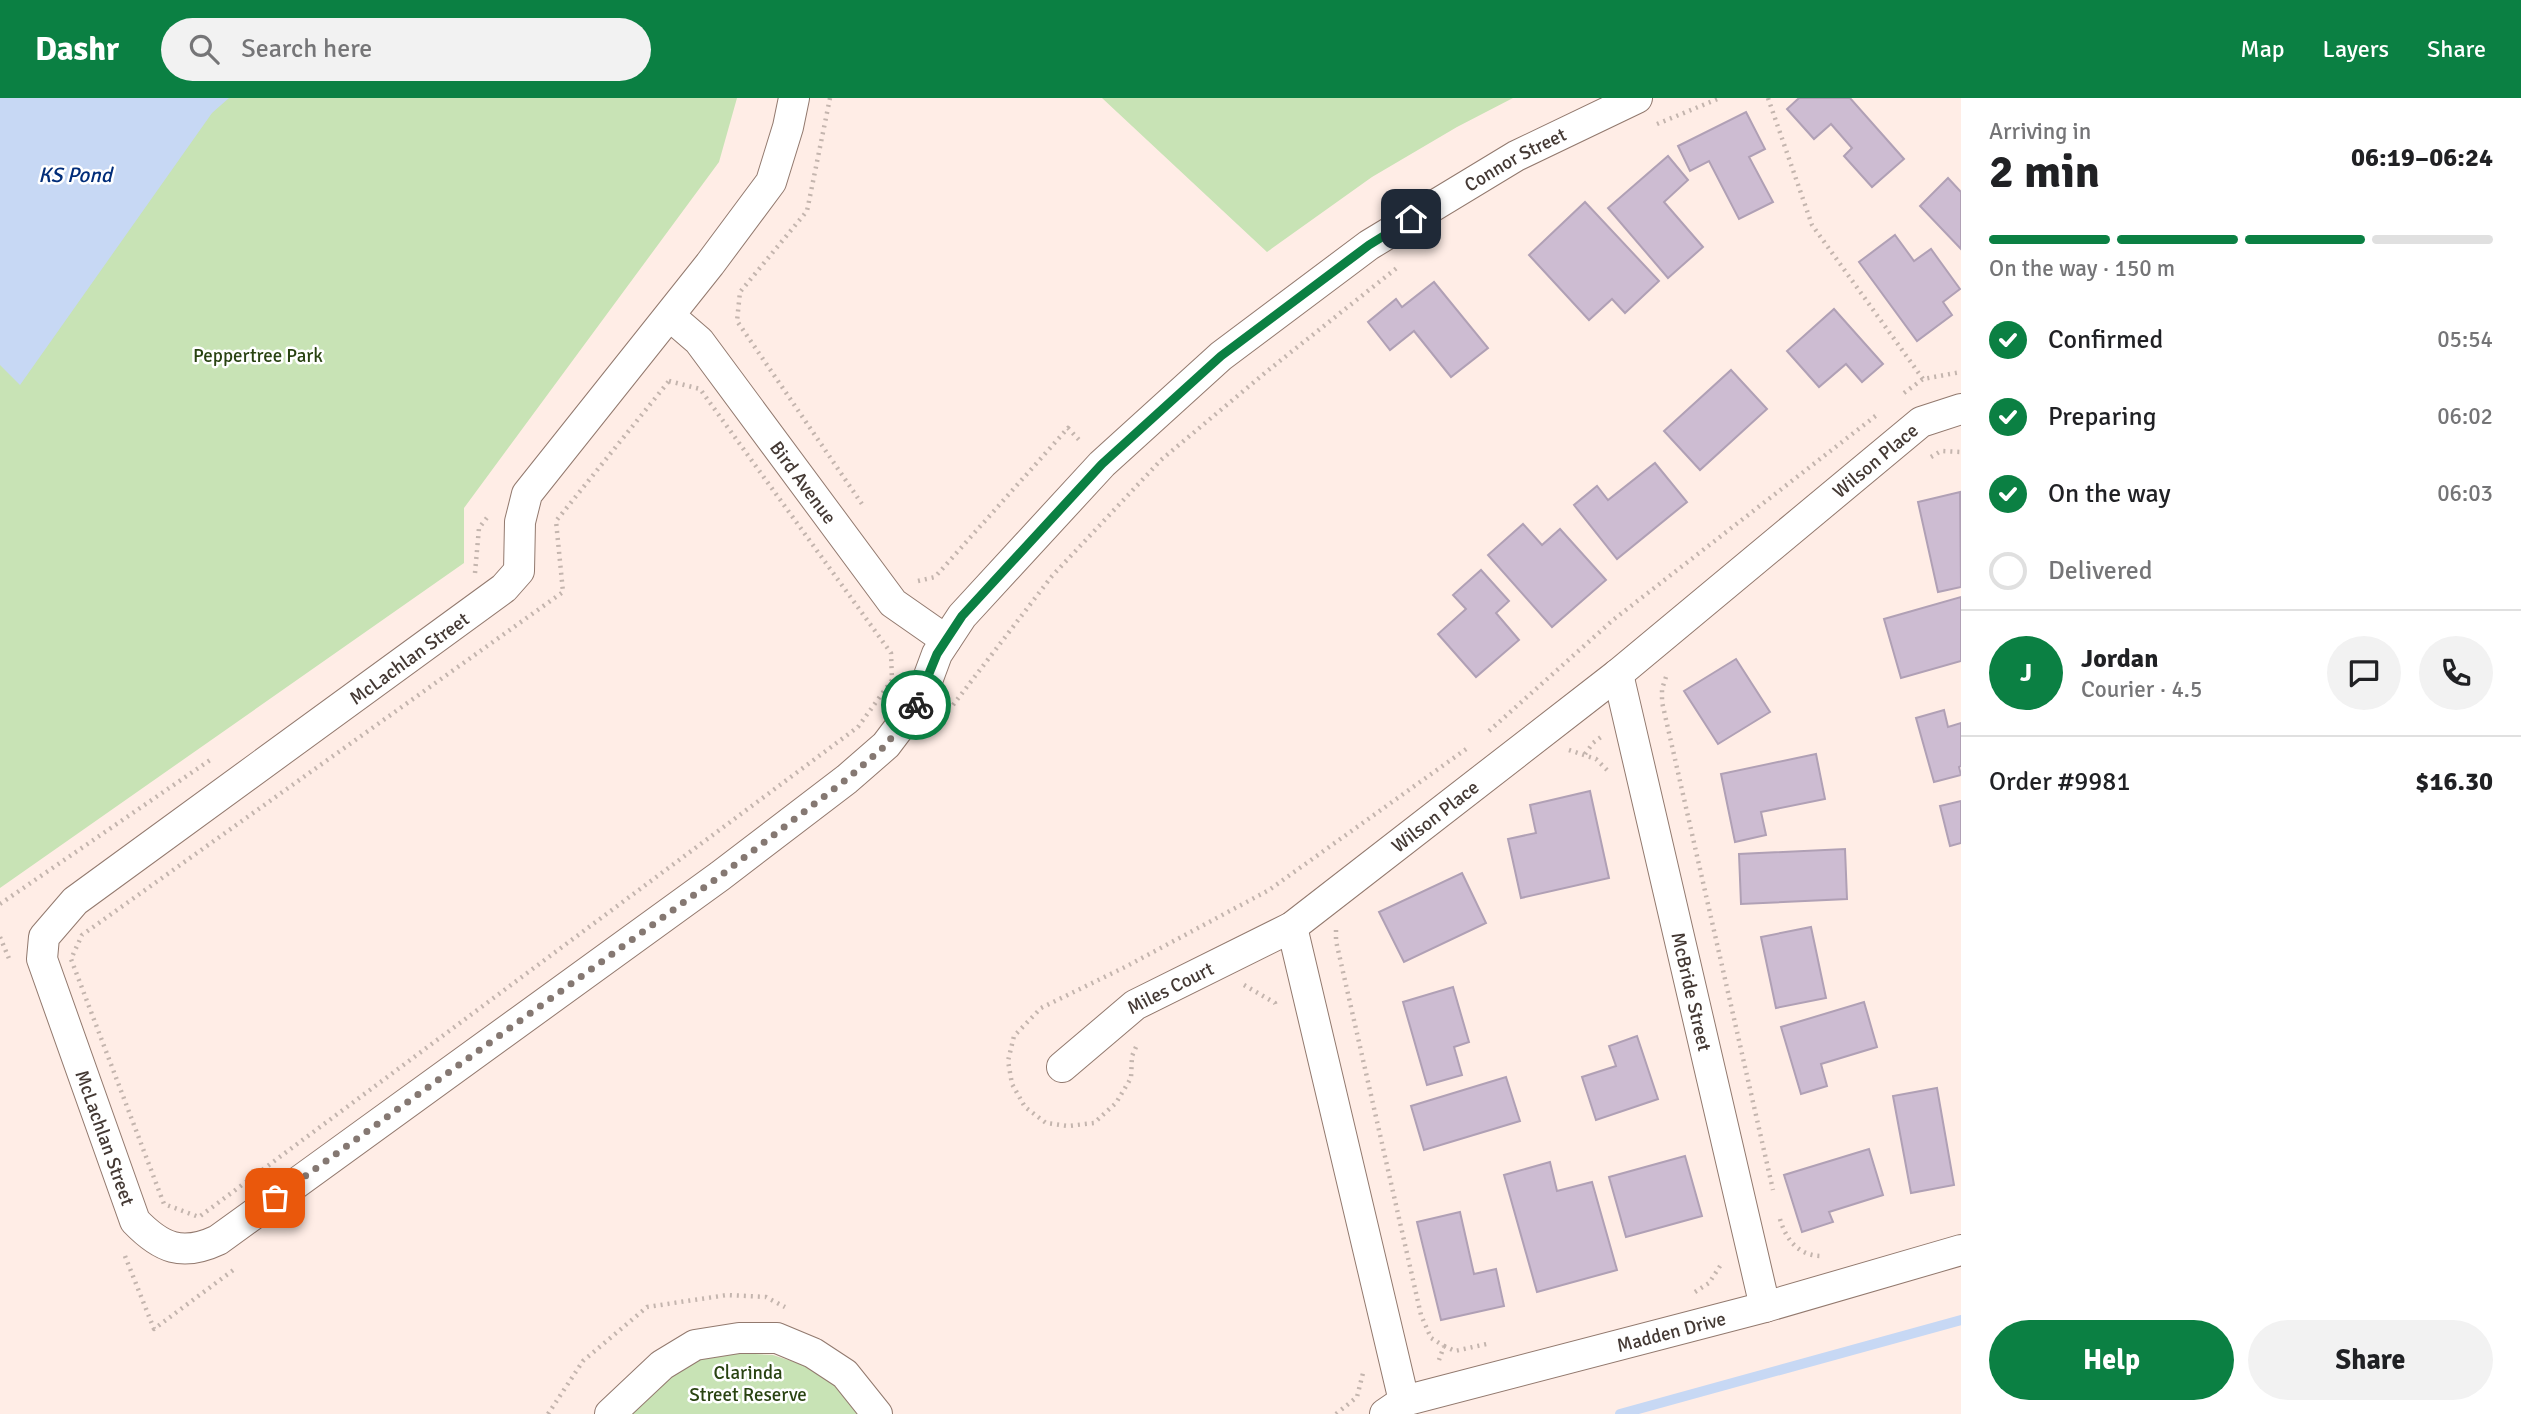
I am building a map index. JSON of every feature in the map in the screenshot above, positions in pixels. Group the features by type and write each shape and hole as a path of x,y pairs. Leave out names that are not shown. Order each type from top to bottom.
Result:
{"street":[{"name":"McLachlan Street","path":"794,98 771,182 670,316 527,494 520,522 519,571 504,588 75,901 44,937 42,959 135,1221 154,1240 177,1248 199,1249 218,1240 720,876 847,779 886,745 920,700 937,654 962,616 1102,464"},
{"name":"Connor Street","path":"1102,464 1221,356 1369,245 1516,156 1637,98"},
{"name":"Bird Avenue","path":"670,316 699,341 893,603 946,640"},
{"name":"Wilson Place","path":"1292,927 1618,674 1921,422 1961,409"},
{"name":"McBride Street","path":"1618,674 1765,1307"},
{"name":"Miles Court","path":"1062,1067 1135,1005 1292,927"},
{"path":"1292,927 1397,1400"},
{"name":"Madden Drive","path":"1397,1400 1765,1307 1961,1251"},
{"path":"610,1414 662,1365 695,1345 739,1338 777,1338 813,1353 845,1374 877,1414"}],"path":[{"path":"830,98 807,211 740,292 737,321 865,508"},
{"path":"1648,128 1720,98"},
{"path":"1768,98 1812,225 1923,379"},
{"path":"948,712 1052,576 1161,460 1406,260"},
{"path":"669,381 701,389 891,653 892,680 858,727 199,1217 164,1204 71,958 82,935 563,592 556,521 669,381"},
{"path":"910,573 916,582 934,577 1068,428 1102,464"},
{"path":"1924,461 1941,452 1961,451"},
{"path":"474,580 479,528 496,507"},
{"path":"1676,669 1665,678 1662,702 1774,1197"},
{"path":"1558,754 1568,750 1596,759 1614,781"},
{"path":"0,904 215,757"},
{"path":"1336,926 1336,941 1421,1315 1431,1338 1455,1351 1495,1342"},
{"path":"0,937 10,962"},
{"path":"1777,1210 1780,1224 1794,1247 1808,1254"},
{"path":"124,1253 154,1329 240,1265"},
{"path":"1690,1295 1709,1283 1724,1258"},
{"path":"1360,1388 1397,1400 1435,1371 1444,1346"}],"green space":[{"name":"Peppertree Park","path":"0,98 737,98 719,162 464,508 464,563 0,888"},
{"path":"1102,98 1513,98 1372,177 1267,252"},
{"name":"Clarinda Street Reserve","path":"737,1353 773,1355 806,1366 840,1382 865,1414 632,1414 667,1377 695,1357"}],"water":[{"name":"KS Pond","path":"0,98 229,98 212,113 20,385 0,365"}],"building":[{"path":"1799,98 1850,98 1904,159 1872,187 1844,156 1852,148 1831,124 1814,139 1787,109"},
{"path":"1746,112 1765,149 1749,157 1773,202 1739,219 1709,161 1690,171 1678,146"},
{"path":"1668,156 1688,180 1664,202 1703,247 1668,278 1608,208"},
{"path":"1948,178 1961,192 1961,249 1920,206"},
{"path":"1585,202 1659,281 1625,313 1612,299 1589,320 1529,255"},
{"path":"1895,235 1914,261 1931,249 1960,289 1943,302 1952,315 1917,341 1859,262"},
{"path":"1434,282 1488,348 1451,377 1414,331 1390,350 1368,322 1396,299 1402,307"},
{"path":"1834,309 1883,364 1862,382 1846,364 1819,387 1787,351"},
{"path":"1731,370 1767,409 1700,470 1664,431"},
{"path":"1655,463 1687,502 1617,559 1574,505 1597,486 1608,500"},
{"path":"1960,492 1961,587 1938,592 1918,502"},
{"path":"1523,524 1542,545 1560,529 1606,580 1552,627 1488,555"},
{"path":"1481,570 1509,601 1496,613 1519,640 1476,677 1438,634 1466,609 1453,595"},
{"path":"1961,597 1961,661 1901,678 1884,619"},
{"path":"1736,659 1770,712 1718,744 1684,691"},
{"path":"1944,710 1948,727 1961,723 1961,775 1934,782 1916,718"},
{"path":"1816,754 1825,799 1761,812 1766,835 1735,842 1721,774"},
{"path":"1590,791 1609,878 1521,898 1508,839 1536,833 1530,805"},
{"path":"1961,801 1961,843 1950,846 1940,806"},
{"path":"1845,849 1847,899 1741,904 1739,854"},
{"path":"1462,873 1486,923 1404,962 1379,912"},
{"path":"1811,927 1826,998 1776,1008 1761,937"},
{"path":"1453,987 1469,1042 1454,1047 1462,1075 1427,1085 1403,1002"},
{"path":"1864,1002 1877,1047 1821,1064 1827,1086 1801,1094 1781,1027"},
{"path":"1637,1036 1658,1099 1596,1120 1582,1077 1616,1066 1609,1046"},
{"path":"1506,1077 1520,1121 1424,1150 1411,1106"},
{"path":"1937,1088 1954,1185 1911,1193 1893,1096"},
{"path":"1869,1149 1883,1195 1829,1212 1833,1222 1802,1232 1784,1175"},
{"path":"1685,1156 1702,1216 1626,1237 1609,1177"},
{"path":"1550,1162 1557,1191 1592,1182 1617,1270 1537,1292 1504,1175"},
{"path":"1460,1212 1474,1274 1496,1269 1504,1306 1441,1320 1417,1222"}],"waterway":[{"path":"1620,1414 1961,1320"}],"way so far":[{"path":"275,1198 720,876 847,779 886,745 916,705"}],"route":[{"path":"916,705 937,654 962,616 1102,464 1221,356 1369,245 1411,219"}]}
